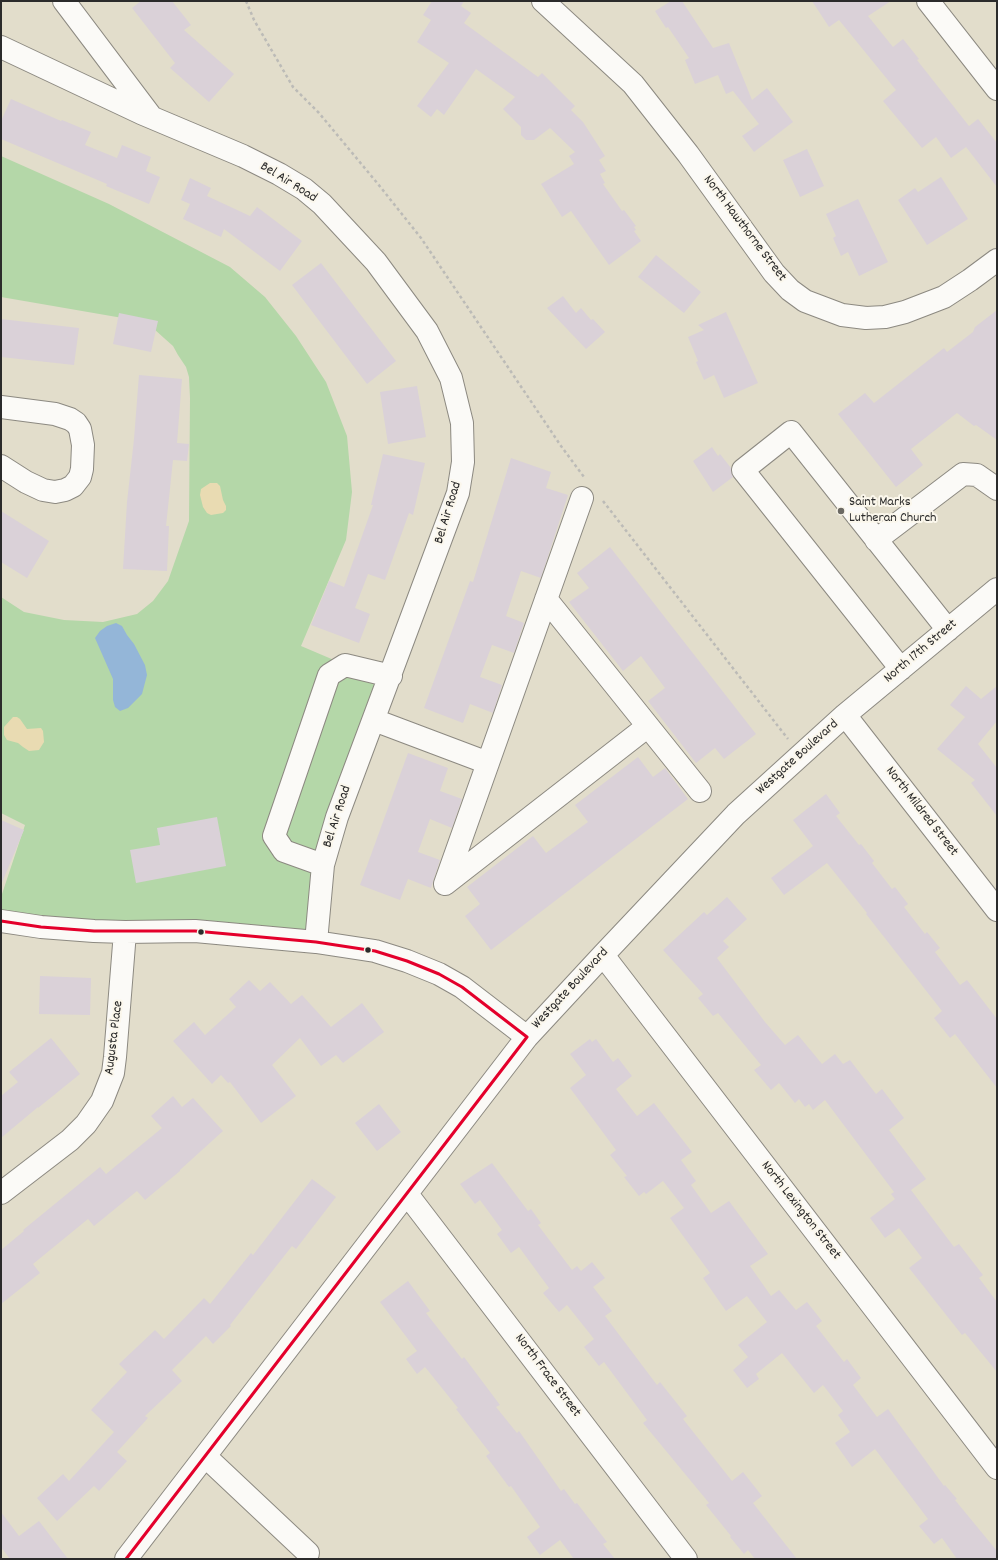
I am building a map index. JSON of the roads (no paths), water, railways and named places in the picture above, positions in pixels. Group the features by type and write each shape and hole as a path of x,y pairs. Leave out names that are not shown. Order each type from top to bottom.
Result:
{"street":[{"name":"Bel Air Road","path":"64,1 152,117"},
{"name":"North Hawthorne Street","path":"544,1 633,84 688,154 774,273 790,290 805,301 842,315 866,318 885,317 905,312 944,297 997,260"},
{"path":"928,1 997,89"},
{"name":"Bel Air Road","path":"1,47 152,117 243,156 279,174 304,189 322,204 376,262 427,331 451,378 462,423 462,462 458,493 391,676 336,817 323,865 316,942"},
{"path":"1,407 54,414 70,419 76,423 80,429 83,445 82,469 80,477 72,486 65,490 54,492 42,490 1,466"},
{"path":"901,669 743,470 791,432 948,630"},
{"path":"876,540 963,474 977,475 997,489"},
{"path":"591,493 546,599 445,884 648,726"},
{"name":"North 17th Street","path":"845,715 997,590"},
{"path":"546,599 700,791"},
{"path":"323,865 284,851 274,836 329,675 345,665 391,676"},
{"name":"Westgate Boulevard","path":"126,1559 206,1457 527,1037 603,954 736,814 845,715"},
{"name":"North Mildred Street","path":"845,715 997,910"},
{"path":"374,720 488,763"},
{"path":"1,921 41,928 125,932 195,932 316,942 375,951 407,961 439,974 462,987 527,1037"},
{"name":"Augusta Place","path":"1,1193 70,1140 86,1124 102,1101 113,1073 125,932"},
{"name":"North Lexington Street","path":"603,954 997,1468"},
{"name":"North Frace Street","path":"407,1194 686,1559"},
{"path":"206,1457 308,1552"}],"water":[{"path":"116,623 122,626 134,644 145,665 147,675 142,694 128,708 120,711 115,707 113,700 113,679 95,638 100,631 107,626"}],"place":[{"name":"Saint Marks Lutheran Church","path":"841,511"}]}
